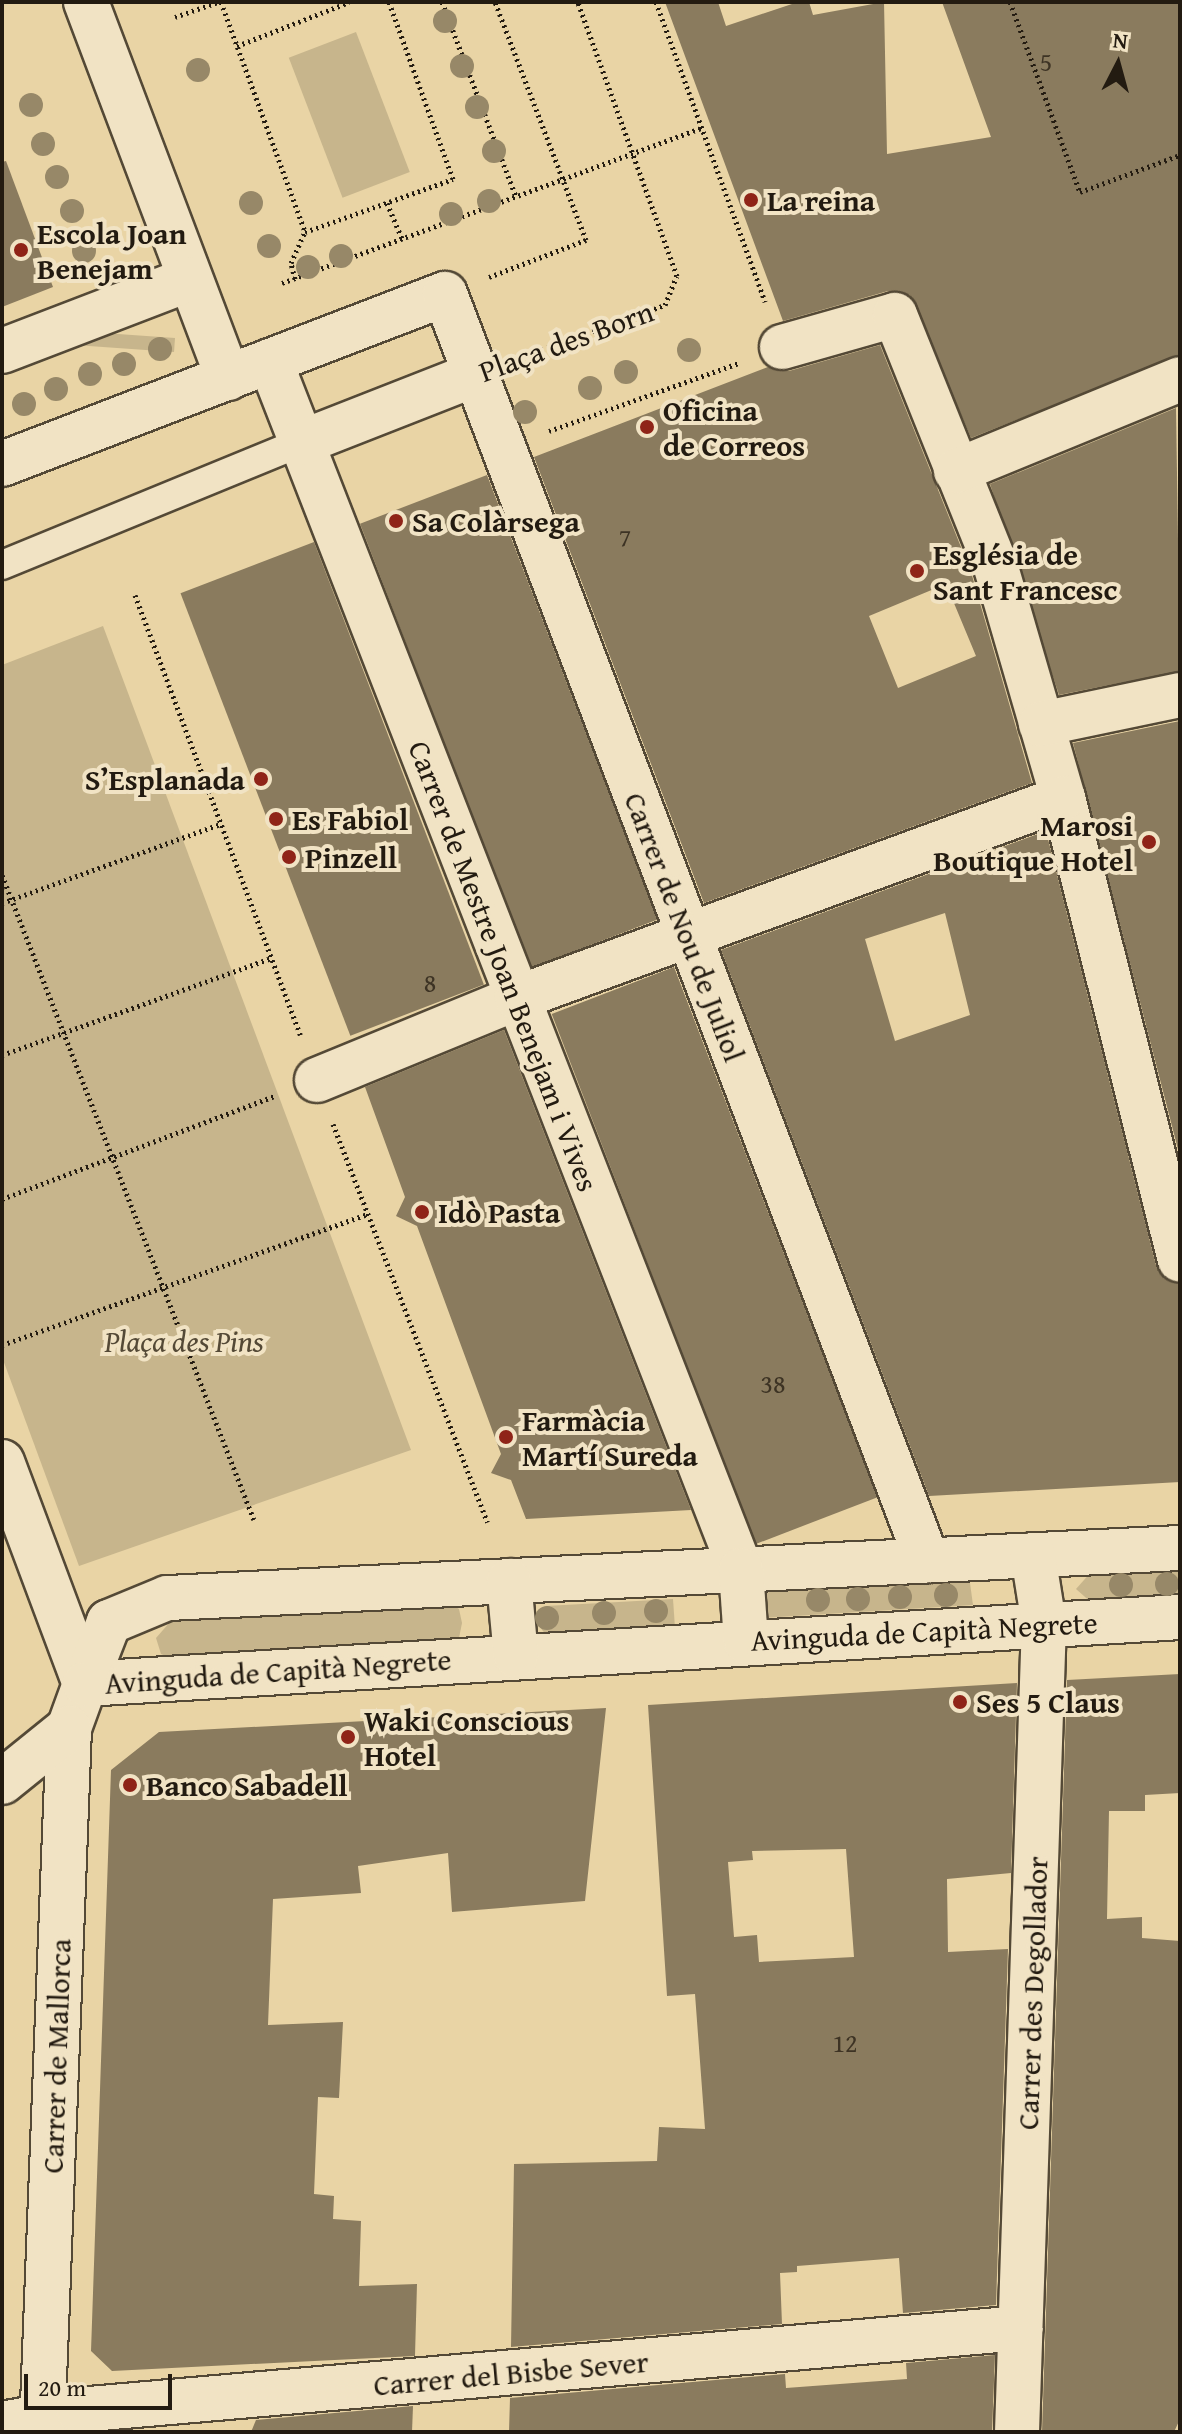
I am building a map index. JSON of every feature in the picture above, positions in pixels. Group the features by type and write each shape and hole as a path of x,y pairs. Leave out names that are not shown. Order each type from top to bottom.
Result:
{"street":[{"path":"86,2 228,378"},
{"path":"2,351 190,279"},
{"path":"2,464 445,294"},
{"name":"Carrer de Nou de Juliol","path":"445,294 927,1560"},
{"path":"782,347 895,315 995,564 1063,798 1180,1259"},
{"name":"Carrer de Mestre Joan Benejam i Vives","path":"270,361 741,1570 746,1642"},
{"name":"Plaça des Born","path":"300,443 476,374"},
{"path":"956,471 1180,380"},
{"path":"1041,724 1180,695"},
{"path":"317,1080 517,998 1063,798"},
{"path":"2,1462 18,1549 85,1684"},
{"name":"Avinguda de Capità Negrete","path":"1180,1548 167,1598 109,1622 85,1684 1180,1617"},
{"name":"Carrer des Degollador","path":"1017,2432 1044,1624 1033,1555"},
{"path":"509,1581 516,1656"},
{"name":"Carrer de Mallorca","path":"29,2425 69,1728 85,1684"},
{"path":"2,1782 69,1728"},
{"name":"Carrer del Bisbe Sever","path":"29,2425 1020,2328"}],"lane":[{"path":"2,565 300,443"}],"path":[{"path":"175,17 220,2 305,232 291,263 295,279"},
{"path":"237,46 349,2"},
{"path":"305,232 453,179 389,2"},
{"path":"442,2 516,197"},
{"path":"445,294 586,240 495,2"},
{"name":"Plaça des Born","path":"476,374 665,305 677,276 636,151 578,2"},
{"path":"503,448 782,347 656,2"},
{"path":"1010,2 1080,192 1180,155"},
{"path":"282,283 702,128"},
{"path":"387,202 402,239"},
{"path":"2,903 220,824"},
{"path":"2,875 254,1520"},
{"path":"2,1055 271,958"},
{"path":"2,1199 317,1080"},
{"path":"2,1345 367,1214"}],"green space":[{"path":"356,32 410,172 343,198 289,58"},
{"path":"2,326 175,338 174,352 2,340"},
{"name":"Plaça des Pins","path":"103,626 411,1450 79,1566 2,1357 2,665"},
{"path":"1180,1568 1180,1599 1093,1604 1076,1589 1092,1571"},
{"path":"958,1579 970,1583 973,1605 762,1618 760,1597 771,1591"},
{"path":"673,1599 675,1628 547,1636 535,1621 546,1606"},
{"path":"445,1601 459,1609 462,1623 459,1638 445,1643 176,1660 161,1654 156,1638 177,1614"}],"building":[{"path":"665,2 718,2 726,26 798,2 809,2 813,15 884,2 887,154 991,137 942,2 1180,2 1180,355 971,438 910,295 888,291 783,321"},
{"name":"Escola Joan Benejam","path":"6,161 53,287 2,307 2,162"},
{"path":"880,345 971,572 1032,783 704,903 534,457 768,367 789,371","holes":["946,584 976,656 898,688 869,616"]},
{"path":"1176,408 1180,671 1059,695 990,484"},
{"path":"487,475 658,919 531,968 360,524"},
{"path":"314,542 484,985 350,1036 180,593"},
{"path":"1180,721 1180,1157 1073,743"},
{"path":"1046,831 1156,1265 1180,1283 1180,1482 929,1496 721,950","holes":["945,913 970,1015 895,1041 865,939"]},
{"path":"674,967 878,1497 755,1544 552,1014"},
{"path":"504,1030 691,1510 526,1519 511,1480 491,1473 501,1454 417,1226 396,1216 405,1197 365,1087"},
{"path":"1180,1674 1180,1793 1145,1795 1145,1811 1109,1811 1107,1919 1142,1917 1142,1938 1180,1941 1180,2419 1174,2432 1042,2432 1067,1680"},
{"path":"1017,1683 1011,1873 947,1879 948,1952 1008,1949 996,2305 903,2313 899,2258 797,2266 797,2272 780,2273 782,2324 511,2347 514,2164 657,2161 659,2127 705,2129 695,1994 667,1996 648,1705","holes":["846,1849 854,1957 759,1962 757,1935 734,1937 728,1862 753,1860 752,1851"]},
{"path":"606,1708 585,1901 452,1912 448,1853 358,1866 361,1893 273,1899 268,2025 343,2022 339,2098 318,2097 314,2194 334,2196 333,2219 361,2221 359,2286 417,2284 415,2356 112,2371 91,2351 111,1770 159,1732"},
{"path":"995,2355 992,2432 509,2432 510,2398 785,2374 786,2388 907,2379 906,2363"},
{"path":"413,2406 412,2432 251,2432 256,2420"}],"place":[{"name":"La reina","path":"751,200"},
{"name":"Escola Joan Benejam","path":"21,250"},
{"name":"Oficina de Correos","path":"647,427"},
{"name":"Sa Colàrsega","path":"396,521"},
{"name":"Església de Sant Francesc","path":"917,571"},
{"name":"S’Esplanada","path":"261,779"},
{"name":"Es Fabiol","path":"276,819"},
{"name":"Marosi Boutique Hotel","path":"1149,842"},
{"name":"Pinzell","path":"289,857"},
{"name":"Idò Pasta","path":"422,1212"},
{"name":"Farmàcia Martí Sureda","path":"506,1437"},
{"name":"Ses 5 Claus","path":"960,1702"},
{"name":"Waki Conscious Hotel","path":"348,1737"},
{"name":"Banco Sabadell","path":"130,1785"}]}
